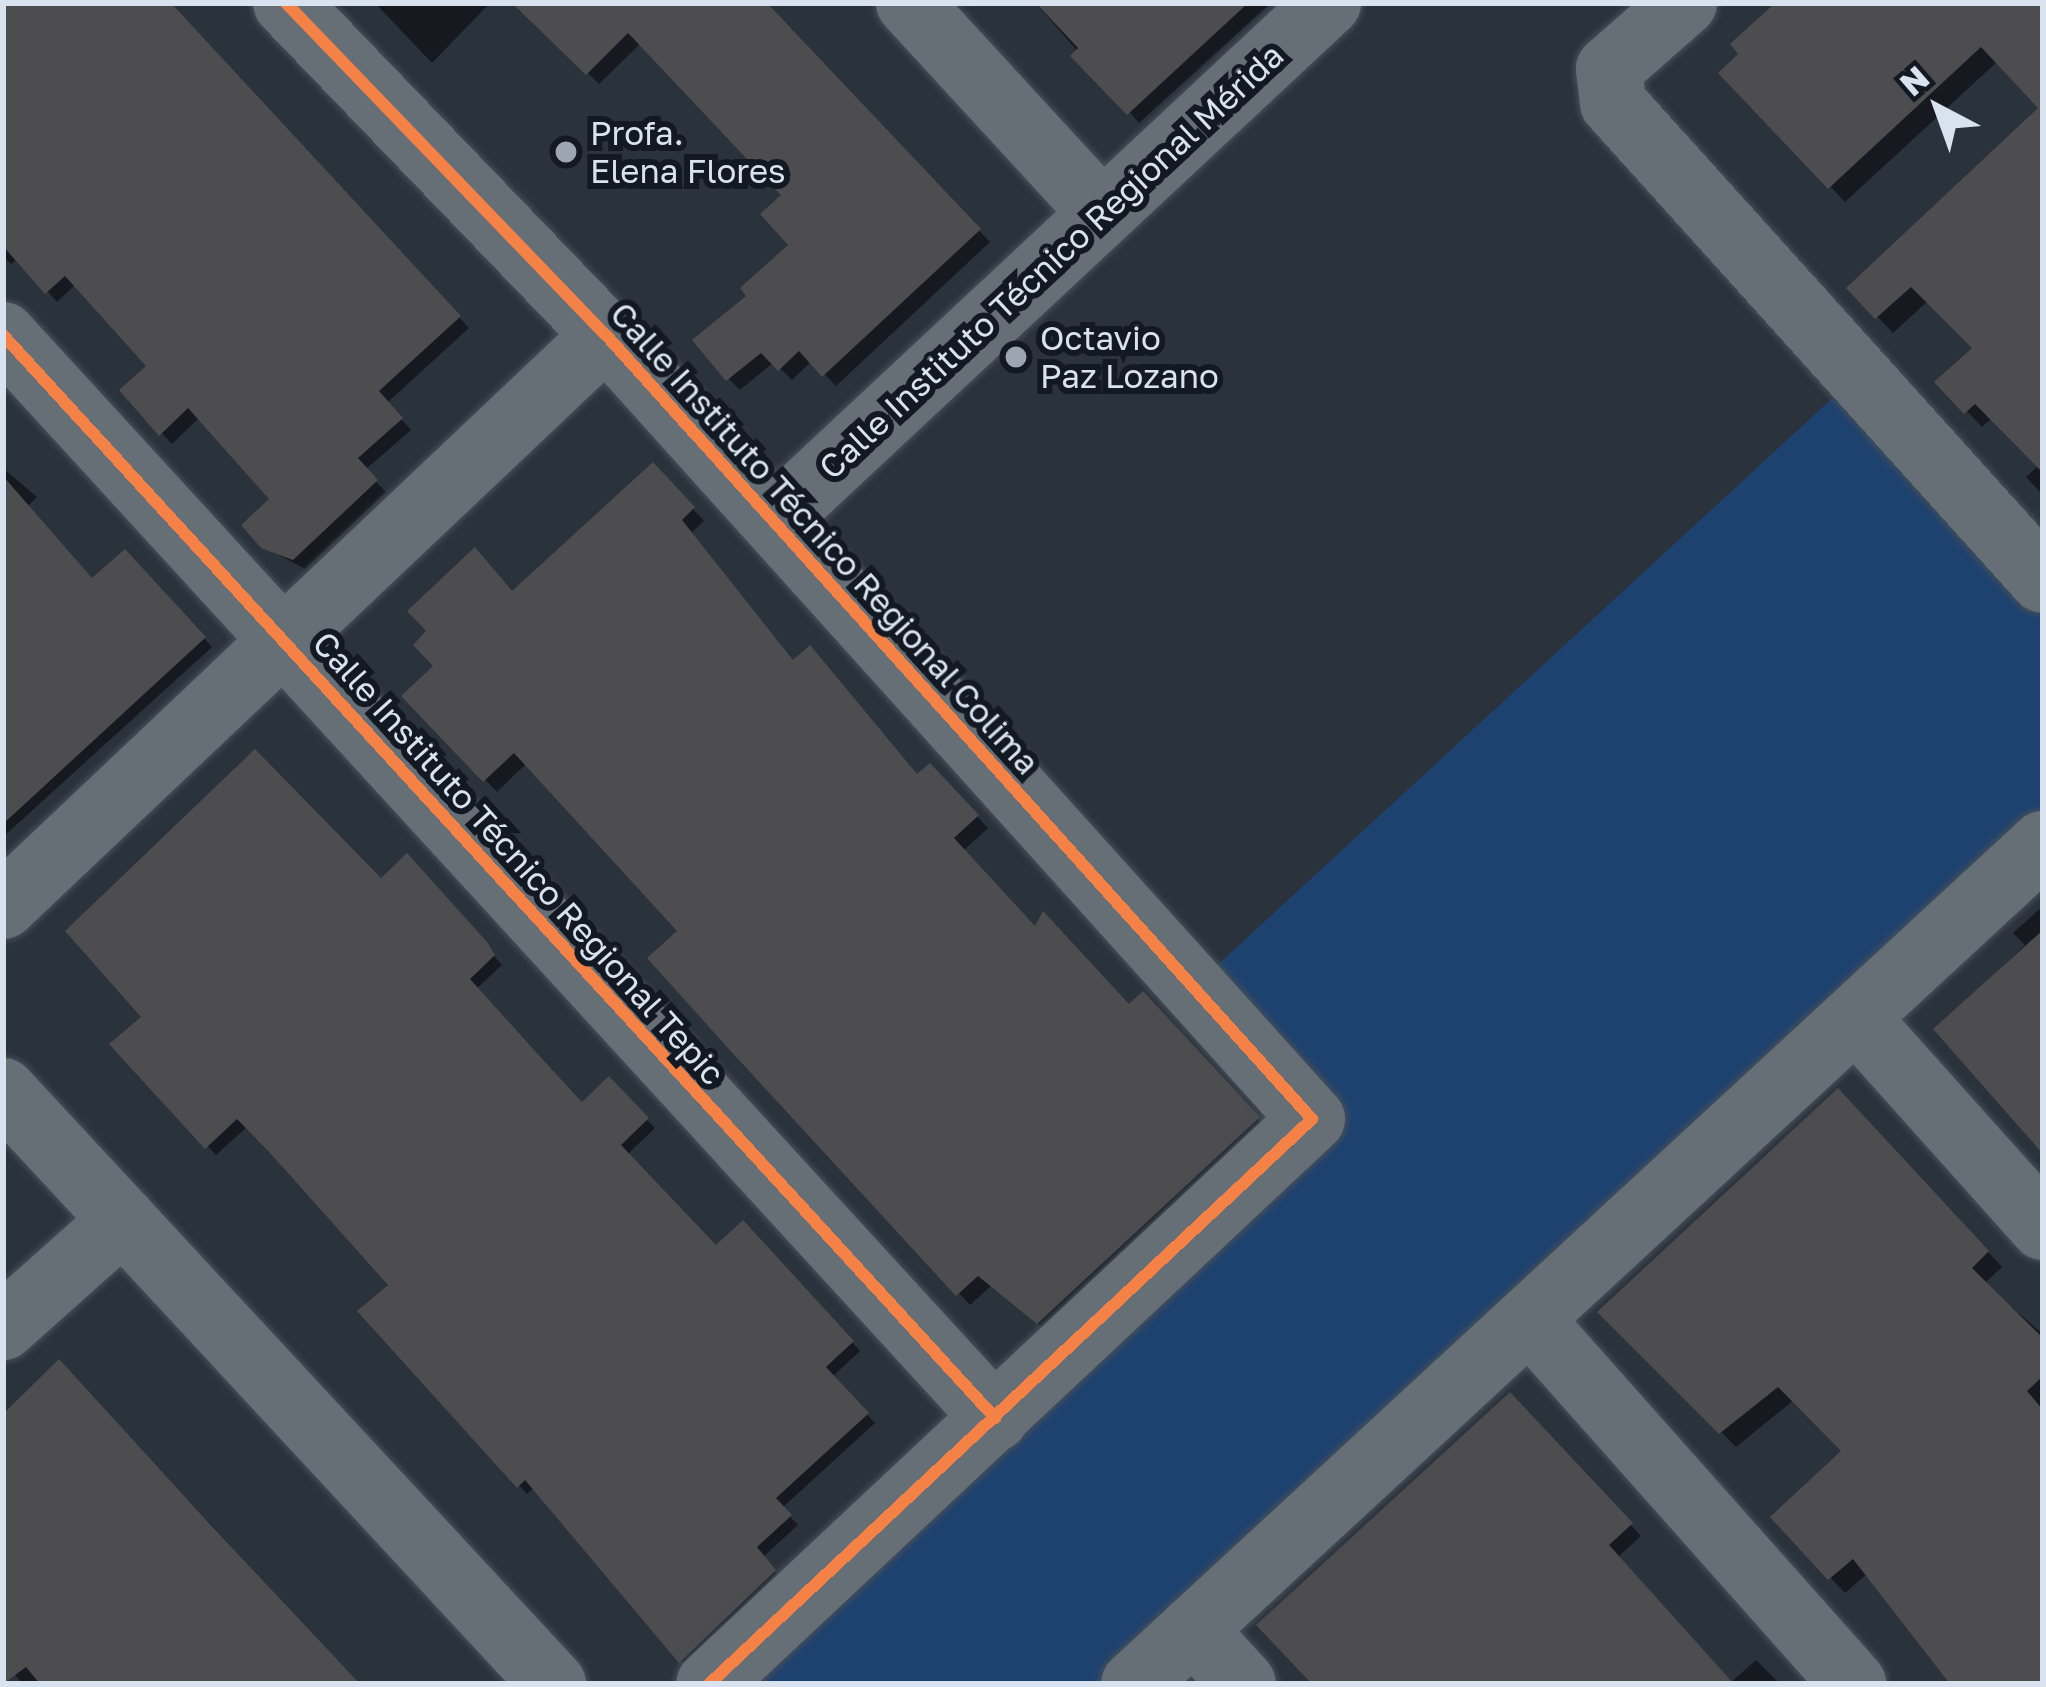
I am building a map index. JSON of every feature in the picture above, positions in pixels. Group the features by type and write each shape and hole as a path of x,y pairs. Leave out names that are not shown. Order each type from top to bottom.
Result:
{"street":[{"name":"Calle Instituto Técnico Regional Colima","path":"286,3 606,335 1312,1120 995,1418"},
{"path":"909,3 1102,213"},
{"name":"Calle Instituto Técnico Regional Mérida","path":"774,520 1328,3"},
{"path":"1684,3 1609,69 1613,104 2043,580"},
{"name":"Calle Instituto Técnico Regional Tepic","path":"3,335 995,1418"},
{"path":"3,905 606,335"},
{"path":"1134,1684 1532,1322 2043,844"},
{"path":"1858,1020 2043,1227"},
{"path":"3,1091 553,1684"},
{"path":"3,1328 123,1220"},
{"path":"1532,1322 1852,1684"},
{"path":"709,1684 995,1418"},
{"path":"1193,1629 1243,1684"}],"shaded area":[{"path":"1850,382 2043,592 2043,837 1125,1684 716,1684 1327,1124 1199,982"}],"building":[{"path":"3,3 171,3 461,316 379,391 403,418 358,458 378,480 293,560 261,548 241,525 269,499 188,408 159,436 119,390 146,366 65,276 45,294 3,246"},
{"path":"512,3 767,3 981,229 822,377 799,351 778,371 761,353 726,381 692,340 746,296 740,288 788,245 760,214 781,195 628,33 586,75"},
{"path":"1036,3 1248,3 1127,115 1070,56 1078,48"},
{"path":"1775,3 2043,3 2043,473 1975,404 1964,414 1934,382 1972,348 1911,287 1875,319 1846,288 2038,108 1981,47 1828,189 1718,73 1738,54 1730,44"},
{"path":"653,462 695,507 682,520 793,660 810,645 917,774 930,763 979,815 954,838 1035,926 1043,911 1129,1004 1143,991 1260,1117 1037,1324 978,1276 956,1296 728,1048 647,958 677,931 514,753 483,782 401,696 433,666 413,645 426,631 407,611 475,547 512,591"},
{"path":"3,476 92,578 125,549 206,637 3,824"},
{"path":"255,749 381,878 407,853 487,942 495,955 470,979 544,1061 582,1102 609,1076 649,1118 621,1145 716,1245 743,1220 854,1341 826,1367 869,1413 776,1498 792,1515 757,1547 776,1570 679,1663 525,1480 517,1488 357,1311 388,1285 271,1154 237,1119 205,1149 109,1044 141,1017 65,931"},
{"path":"2043,930 2043,1154 1933,1029"},
{"path":"1838,1088 1989,1251 1972,1268 2043,1338 2043,1376 2027,1391 2043,1410 2043,1684 1950,1684 1853,1559 1828,1580 1770,1517 1841,1451 1778,1387 1719,1434 1597,1312"},
{"path":"59,1359 360,1684 40,1684 26,1667 3,1684 3,1414"},
{"path":"1510,1392 1633,1523 1609,1545 1734,1684 1312,1684 1256,1625"}],"cycle path":[{"path":"286,3 606,335 1312,1119 709,1684"},
{"path":"3,335 995,1418"}],"place":[{"name":"Profa. Elena Flores","path":"566,152"},
{"name":"Octavio Paz Lozano","path":"1016,357"}]}
